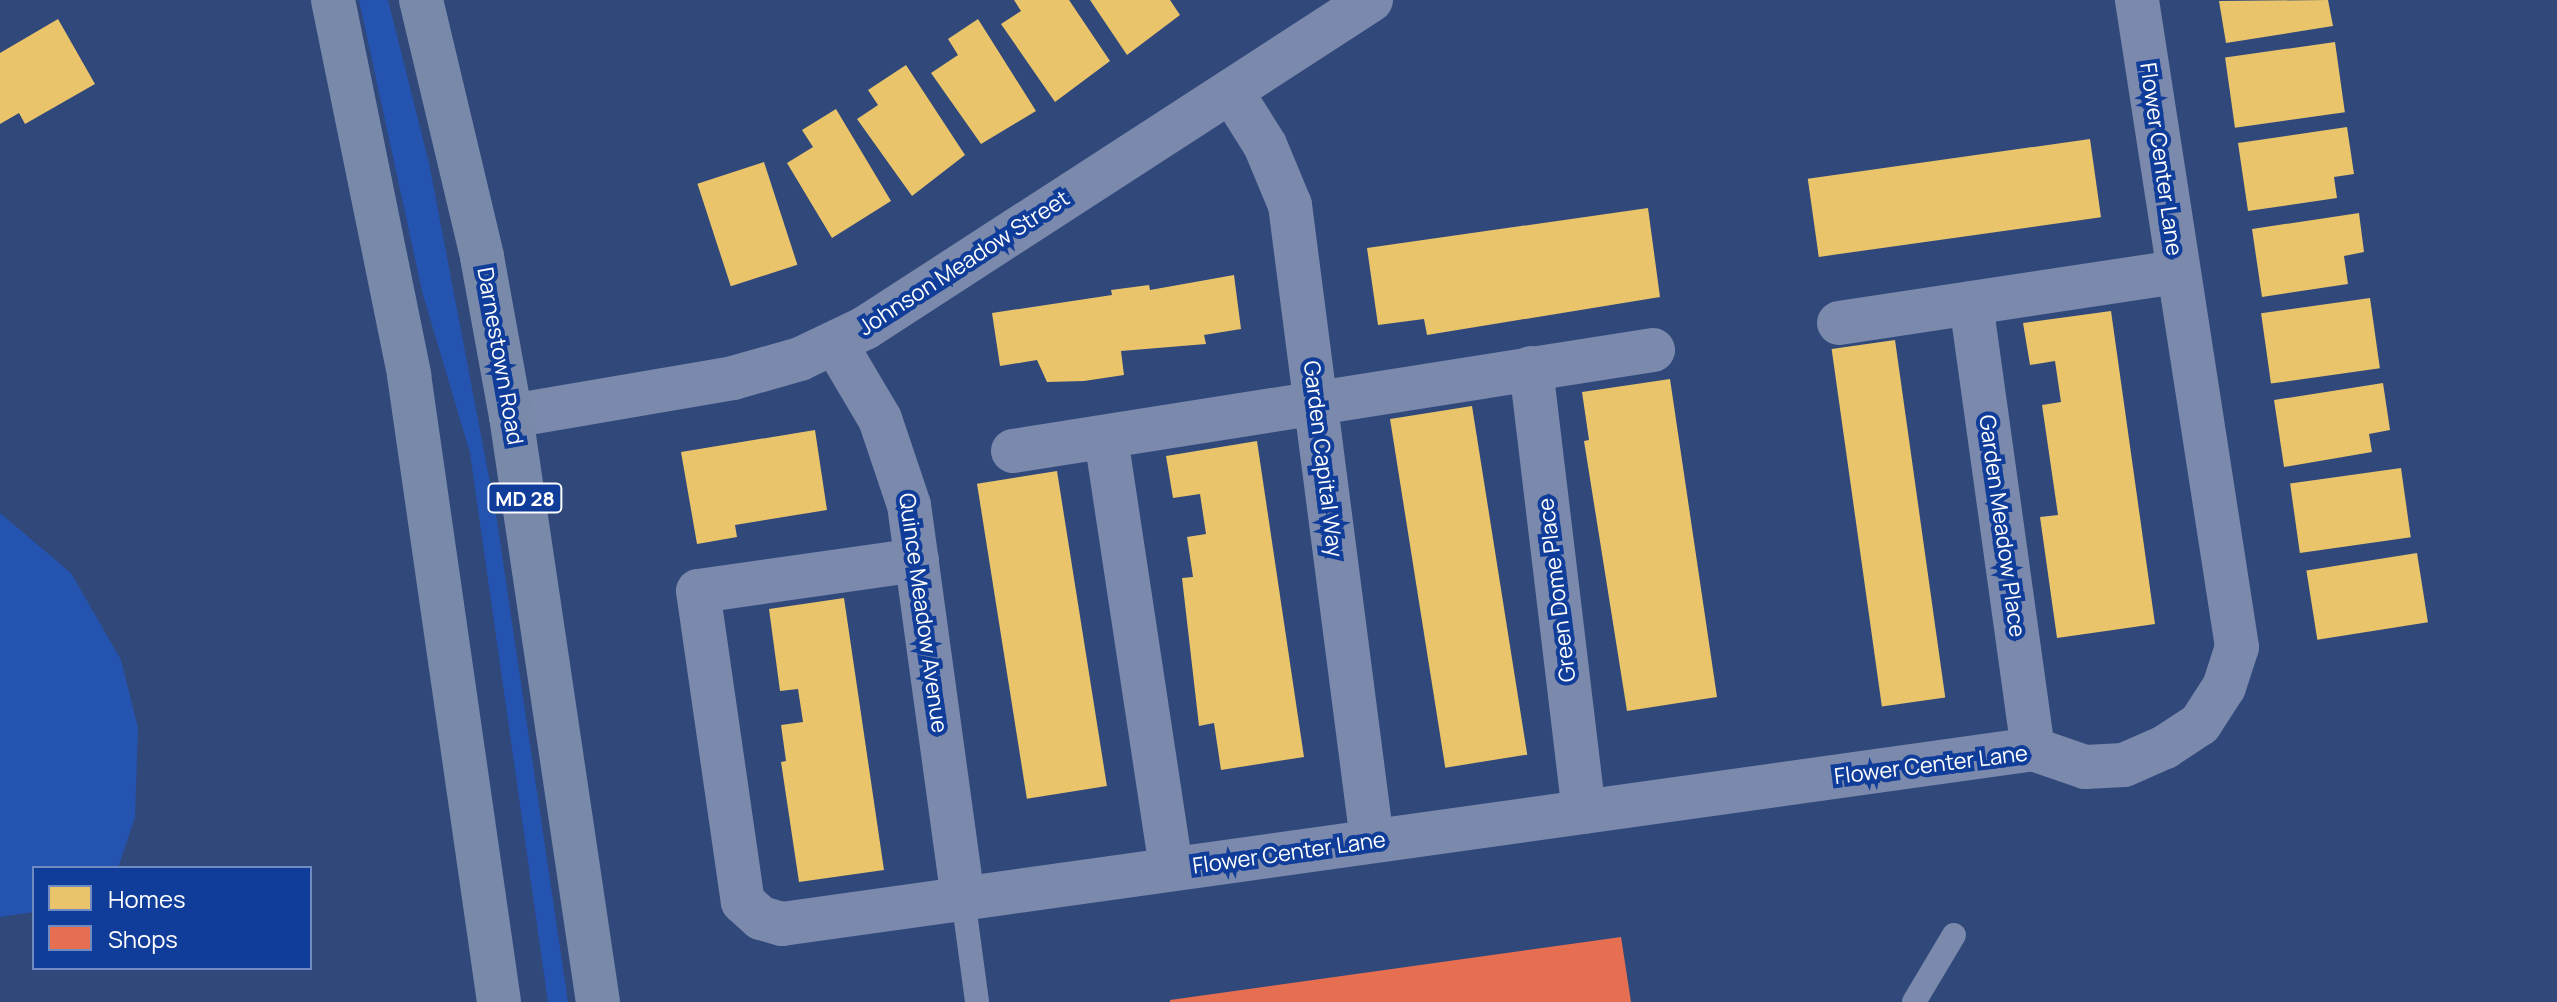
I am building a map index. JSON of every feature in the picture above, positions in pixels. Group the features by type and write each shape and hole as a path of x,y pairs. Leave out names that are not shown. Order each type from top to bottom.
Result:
{"main road":[{"path":"333,0 409,375 499,1002"},
{"name":"Darnestown Road","path":"421,0 482,257 511,416 598,1002"}],"street":[{"name":"Johnson Meadow Street","path":"511,416 733,378 835,343 865,328 1371,0"},
{"name":"Flower Center Lane","path":"963,898 2033,749 2085,767 2124,765 2165,747 2200,724 2224,687 2237,647 2137,0"},
{"name":"Garden Capital Way","path":"1231,91 1265,145 1290,205 1372,841"},
{"path":"1839,323 2178,272"},
{"name":"Garden Meadow Place","path":"1971,303 2033,749"},
{"name":"Quince Meadow Avenue","path":"835,343 899,463 917,560 963,898"},
{"path":"1013,451 1653,350"},
{"name":"Green Dome Place","path":"1531,368 1584,812"},
{"path":"1106,438 1171,869"},
{"path":"917,560 698,591 743,902 761,918 782,924 963,898"}],"lane":[{"path":"963,898 977,1002"},
{"path":"1914,1002 1954,935"}],"shaded area":[{"path":"359,0 388,0 429,163 496,514 568,1002 548,1002 470,453 422,291"},
{"path":"0,513 71,573 121,660 138,728 135,817 119,866 32,866 32,912 0,917"}],"building: Homes":[{"path":"1014,0 1069,0 1110,61 1055,102 1001,24 1021,11"},
{"path":"1090,0 1170,0 1180,15 1127,55"},
{"path":"2328,0 2333,26 2226,43 2219,1"},
{"path":"58,19 95,84 25,124 19,113 0,124 0,53"},
{"path":"978,19 1036,111 981,144 931,73 958,55 948,39"},
{"path":"2335,42 2345,112 2235,128 2225,57"},
{"path":"906,65 965,155 912,196 857,119 878,105 868,90"},
{"path":"836,109 891,201 832,238 787,163 813,147 802,130"},
{"path":"2347,127 2354,174 2334,177 2337,198 2248,211 2238,143"},
{"path":"2090,139 2101,217 1819,257 1808,179"},
{"path":"764,162 797,265 731,286 697,184"},
{"path":"1648,208 1660,297 1427,335 1424,319 1378,325 1367,248"},
{"path":"2359,213 2364,252 2344,256 2348,284 2262,297 2252,229"},
{"path":"1234,275 1241,329 1204,335 1206,344 1121,351 1124,375 1084,381 1047,382 1037,360 1000,366 992,313 1112,295 1111,290 1149,285 1150,290"},
{"path":"2370,298 2380,368 2271,384 2261,313"},
{"path":"2111,311 2155,624 2057,638 2040,517 2058,515 2042,405 2061,402 2055,361 2030,365 2023,323"},
{"path":"1895,340 1945,697 1882,706 1832,349"},
{"path":"1670,379 1717,697 1627,711 1584,441 1589,440 1582,392"},
{"path":"2383,383 2390,430 2369,434 2372,452 2284,467 2274,400"},
{"path":"1472,406 1527,755 1445,768 1390,419"},
{"path":"815,430 827,510 735,525 737,537 697,544 681,452"},
{"path":"1257,441 1304,757 1221,770 1214,723 1199,726 1182,578 1193,577 1187,537 1206,534 1200,494 1173,498 1166,456"},
{"path":"2401,468 2411,537 2300,553 2290,484"},
{"path":"1057,471 1107,786 1027,799 977,484"},
{"path":"2417,553 2428,622 2317,640 2306,571"},
{"path":"844,598 884,870 799,882 781,762 786,761 781,725 803,722 798,689 780,691 769,609"}],"building: Shops":[{"path":"1621,937 1631,1002 1170,1002 1170,1000"}]}
